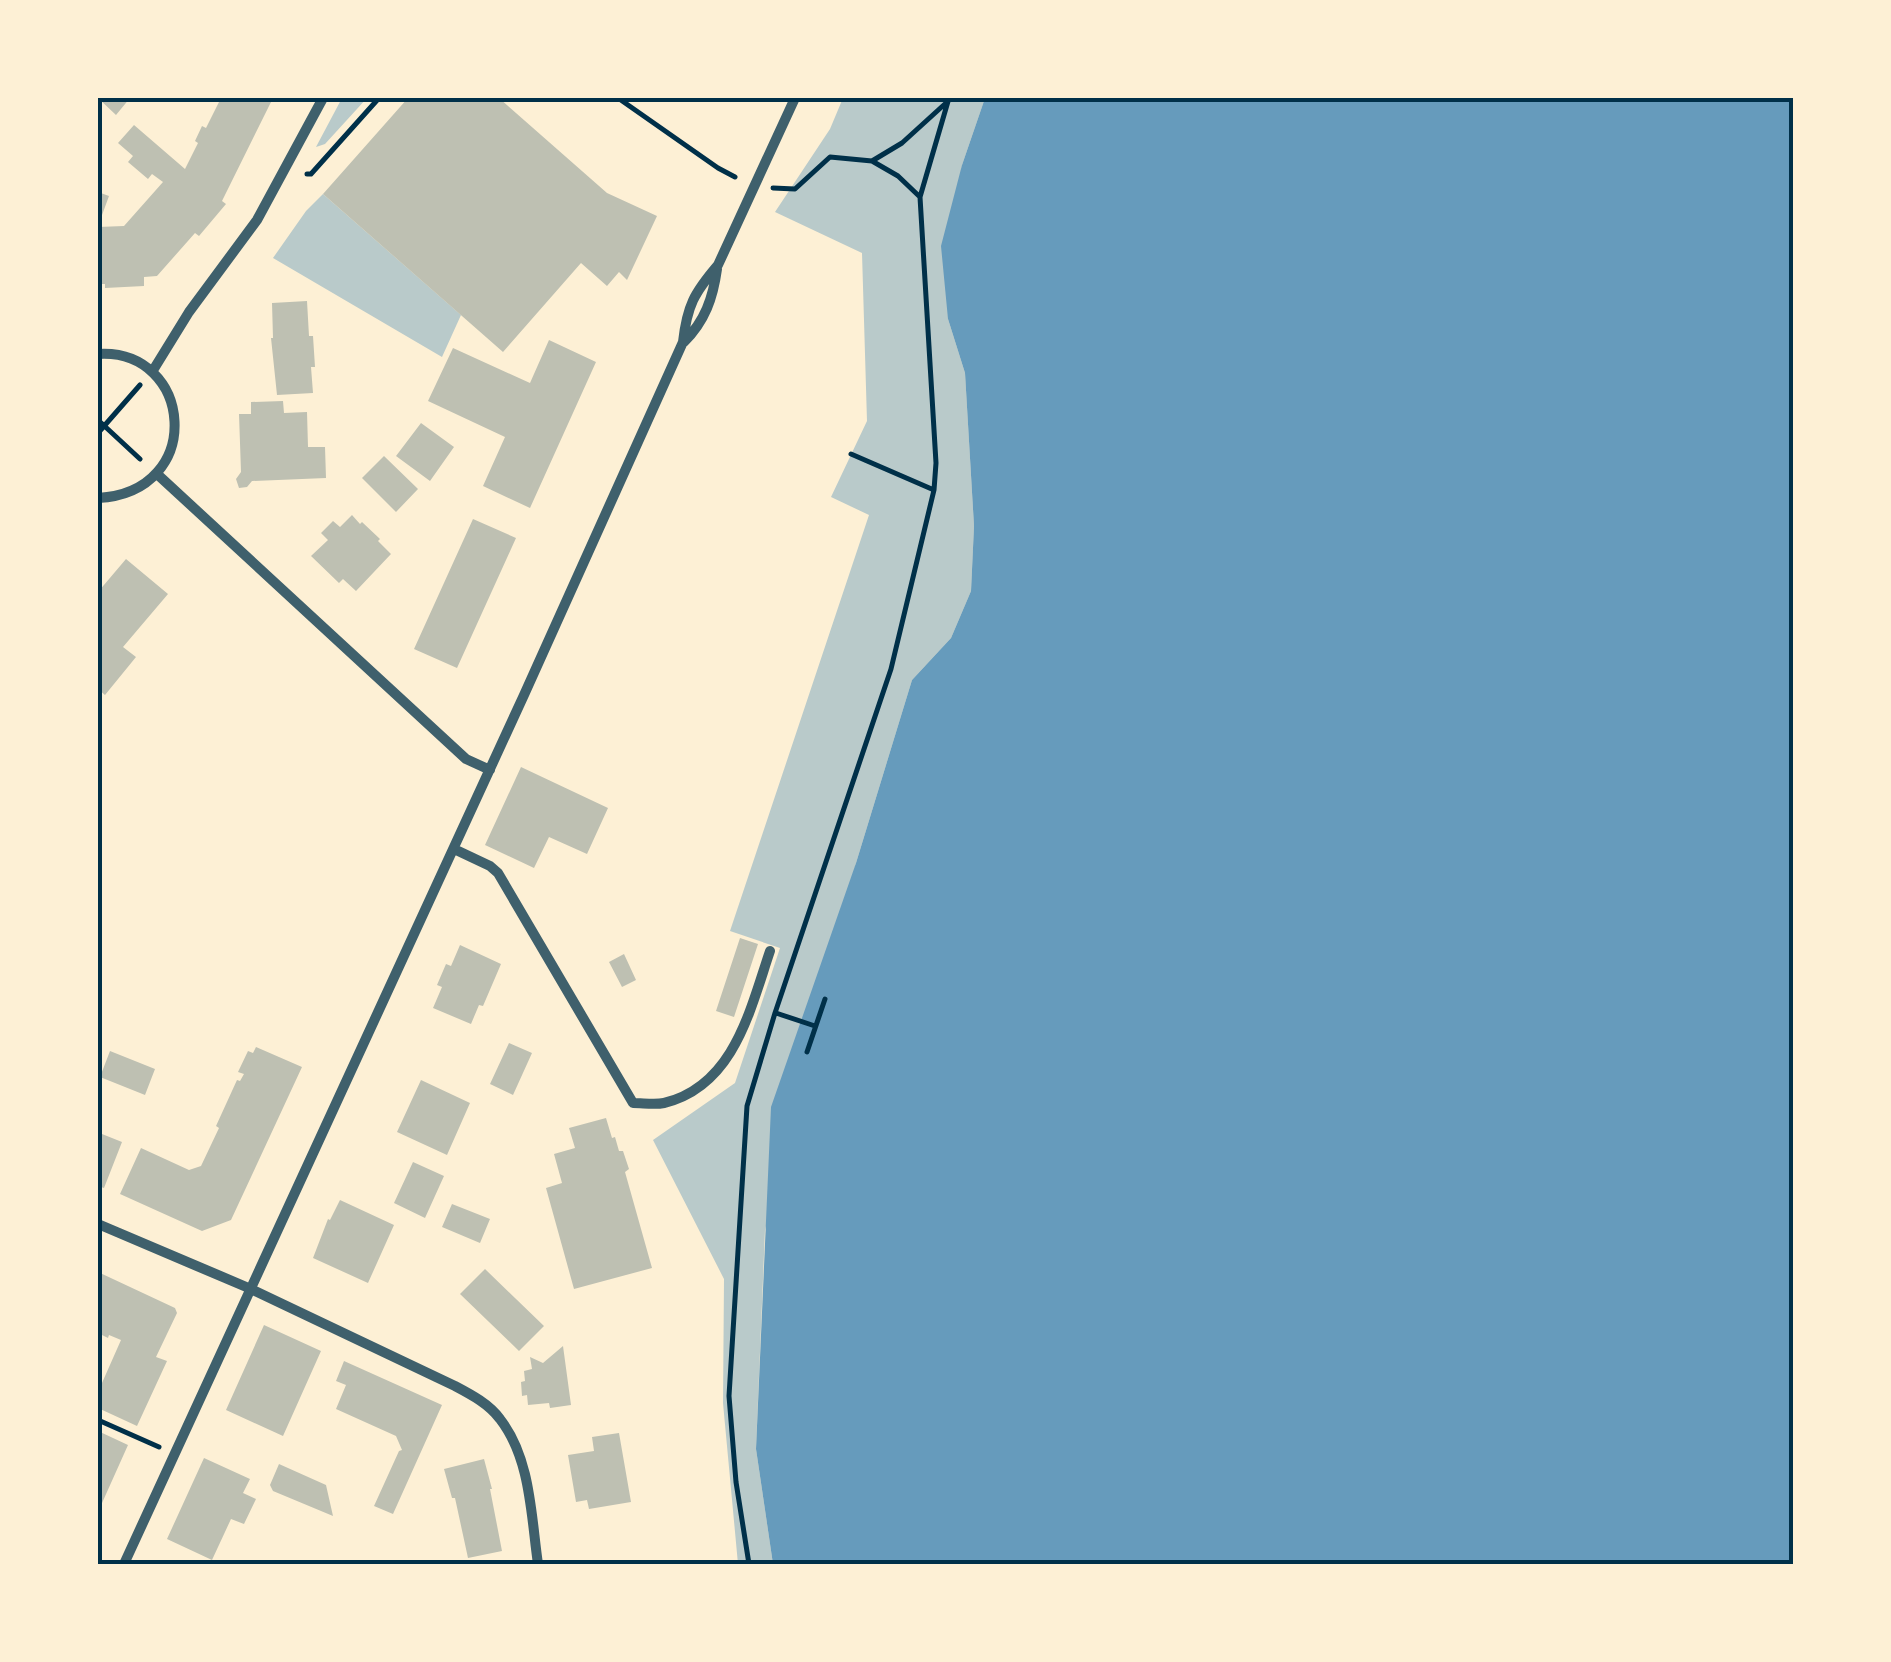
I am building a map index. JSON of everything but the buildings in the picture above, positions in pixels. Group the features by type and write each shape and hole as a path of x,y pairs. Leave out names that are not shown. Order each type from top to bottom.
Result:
{"street":[{"path":"152,372 189,312 257,220 323,98"},
{"path":"124,1564 683,342 700,326 714,294 718,265 794,98"},
{"path":"98,354 132,360 152,372 166,390 174,411 175,434 169,456 157,474 139,489 118,497 98,498"},
{"path":"157,474 466,759 490,770"},
{"path":"454,849 490,866 498,874 633,1102 662,1103 694,1090 719,1072 746,1023 770,950"},
{"path":"98,1224 251,1290 480,1400 499,1418 522,1462 538,1564"}],"path":[{"path":"280,175 311,174 380,98"},
{"path":"618,98 718,168 754,187 795,189 830,157 872,161 898,176 920,198"},
{"path":"872,161 902,144 948,99"},
{"path":"749,1564 728,1396 747,1106 891,669 934,490 936,463 920,198 948,99"},
{"path":"98,433 129,398"},
{"path":"98,420 134,453"},
{"path":"851,454 934,490"},
{"path":"807,1052 825,999"},
{"path":"775,1013 815,1026"},
{"path":"98,1420 175,1454"}],"shaded area":[{"path":"342,98 367,98 325,144 316,147"},
{"path":"843,98 985,98 962,165 948,319 965,373 974,526 971,591 951,638 912,680 856,863 765,1230 756,1449 773,1564 738,1564 723,1403 724,1279 653,1140 735,1083 780,948 730,931 869,515 831,497 867,421 862,253 775,212 830,129"},
{"path":"323,194 461,315 442,357 273,258"}],"water":[{"path":"985,98 1793,98 1793,1564 773,1564 756,1449 771,1107 856,863 912,680 951,638 971,591 974,526 965,373 948,319 941,246"}]}
